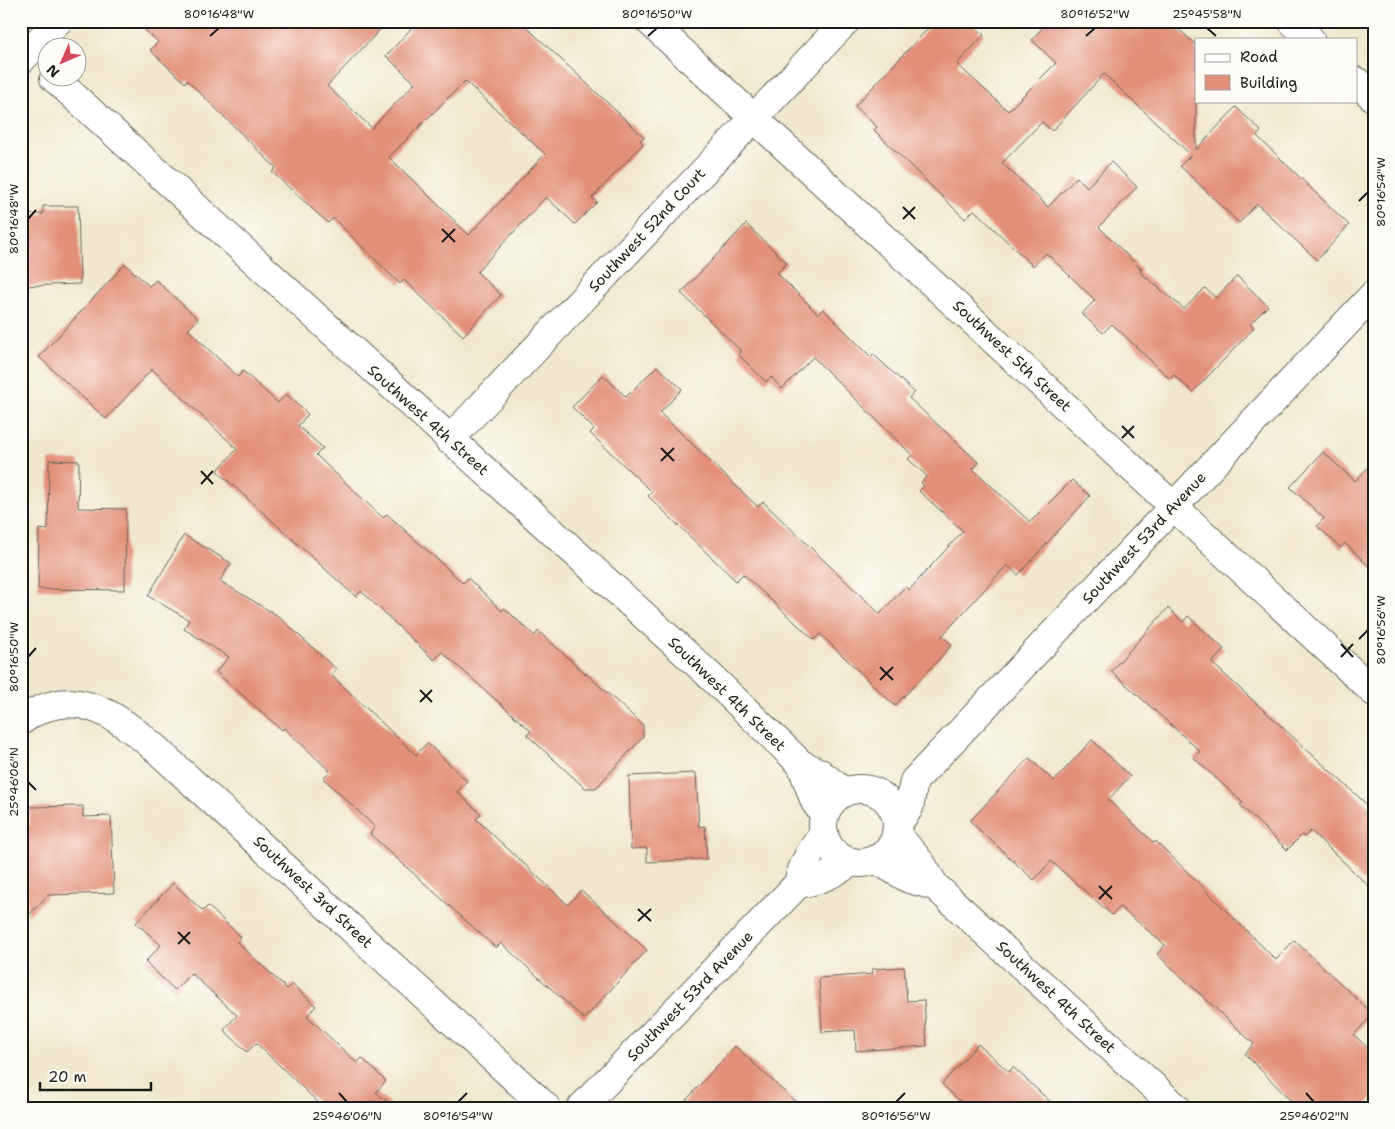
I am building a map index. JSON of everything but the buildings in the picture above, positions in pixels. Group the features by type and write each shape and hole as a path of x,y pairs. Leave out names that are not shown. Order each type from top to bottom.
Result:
{"street":[{"path":"38,64 23,53 58,21"},
{"name":"Southwest 5th Street","path":"649,21 1374,692"},
{"name":"Southwest 52nd Court","path":"449,440 846,21"},
{"path":"1292,21 1309,38"},
{"path":"1358,83 1374,98"},
{"name":"Southwest 4th Street","path":"65,88 449,440 706,672 801,764 820,773 844,792"},
{"name":"Southwest 53rd Avenue","path":"914,781 1374,294"},
{"name":"Southwest 3rd Street","path":"21,720 45,706 63,702 84,705 102,711 126,724 156,749 548,1108"},
{"name":"Southwest 4th Street","path":"801,764 825,824 828,845 836,854 864,861 909,879 935,886"},
{"path":"798,884 815,882 890,848 908,808 914,781 897,782 880,795 868,790 856,789 844,792 834,799 825,824"},
{"name":"Southwest 4th Street","path":"880,795 892,808 897,829 922,863 935,886 1177,1108"},
{"name":"Southwest 53rd Avenue","path":"581,1108 798,884 801,870 825,824"}]}
